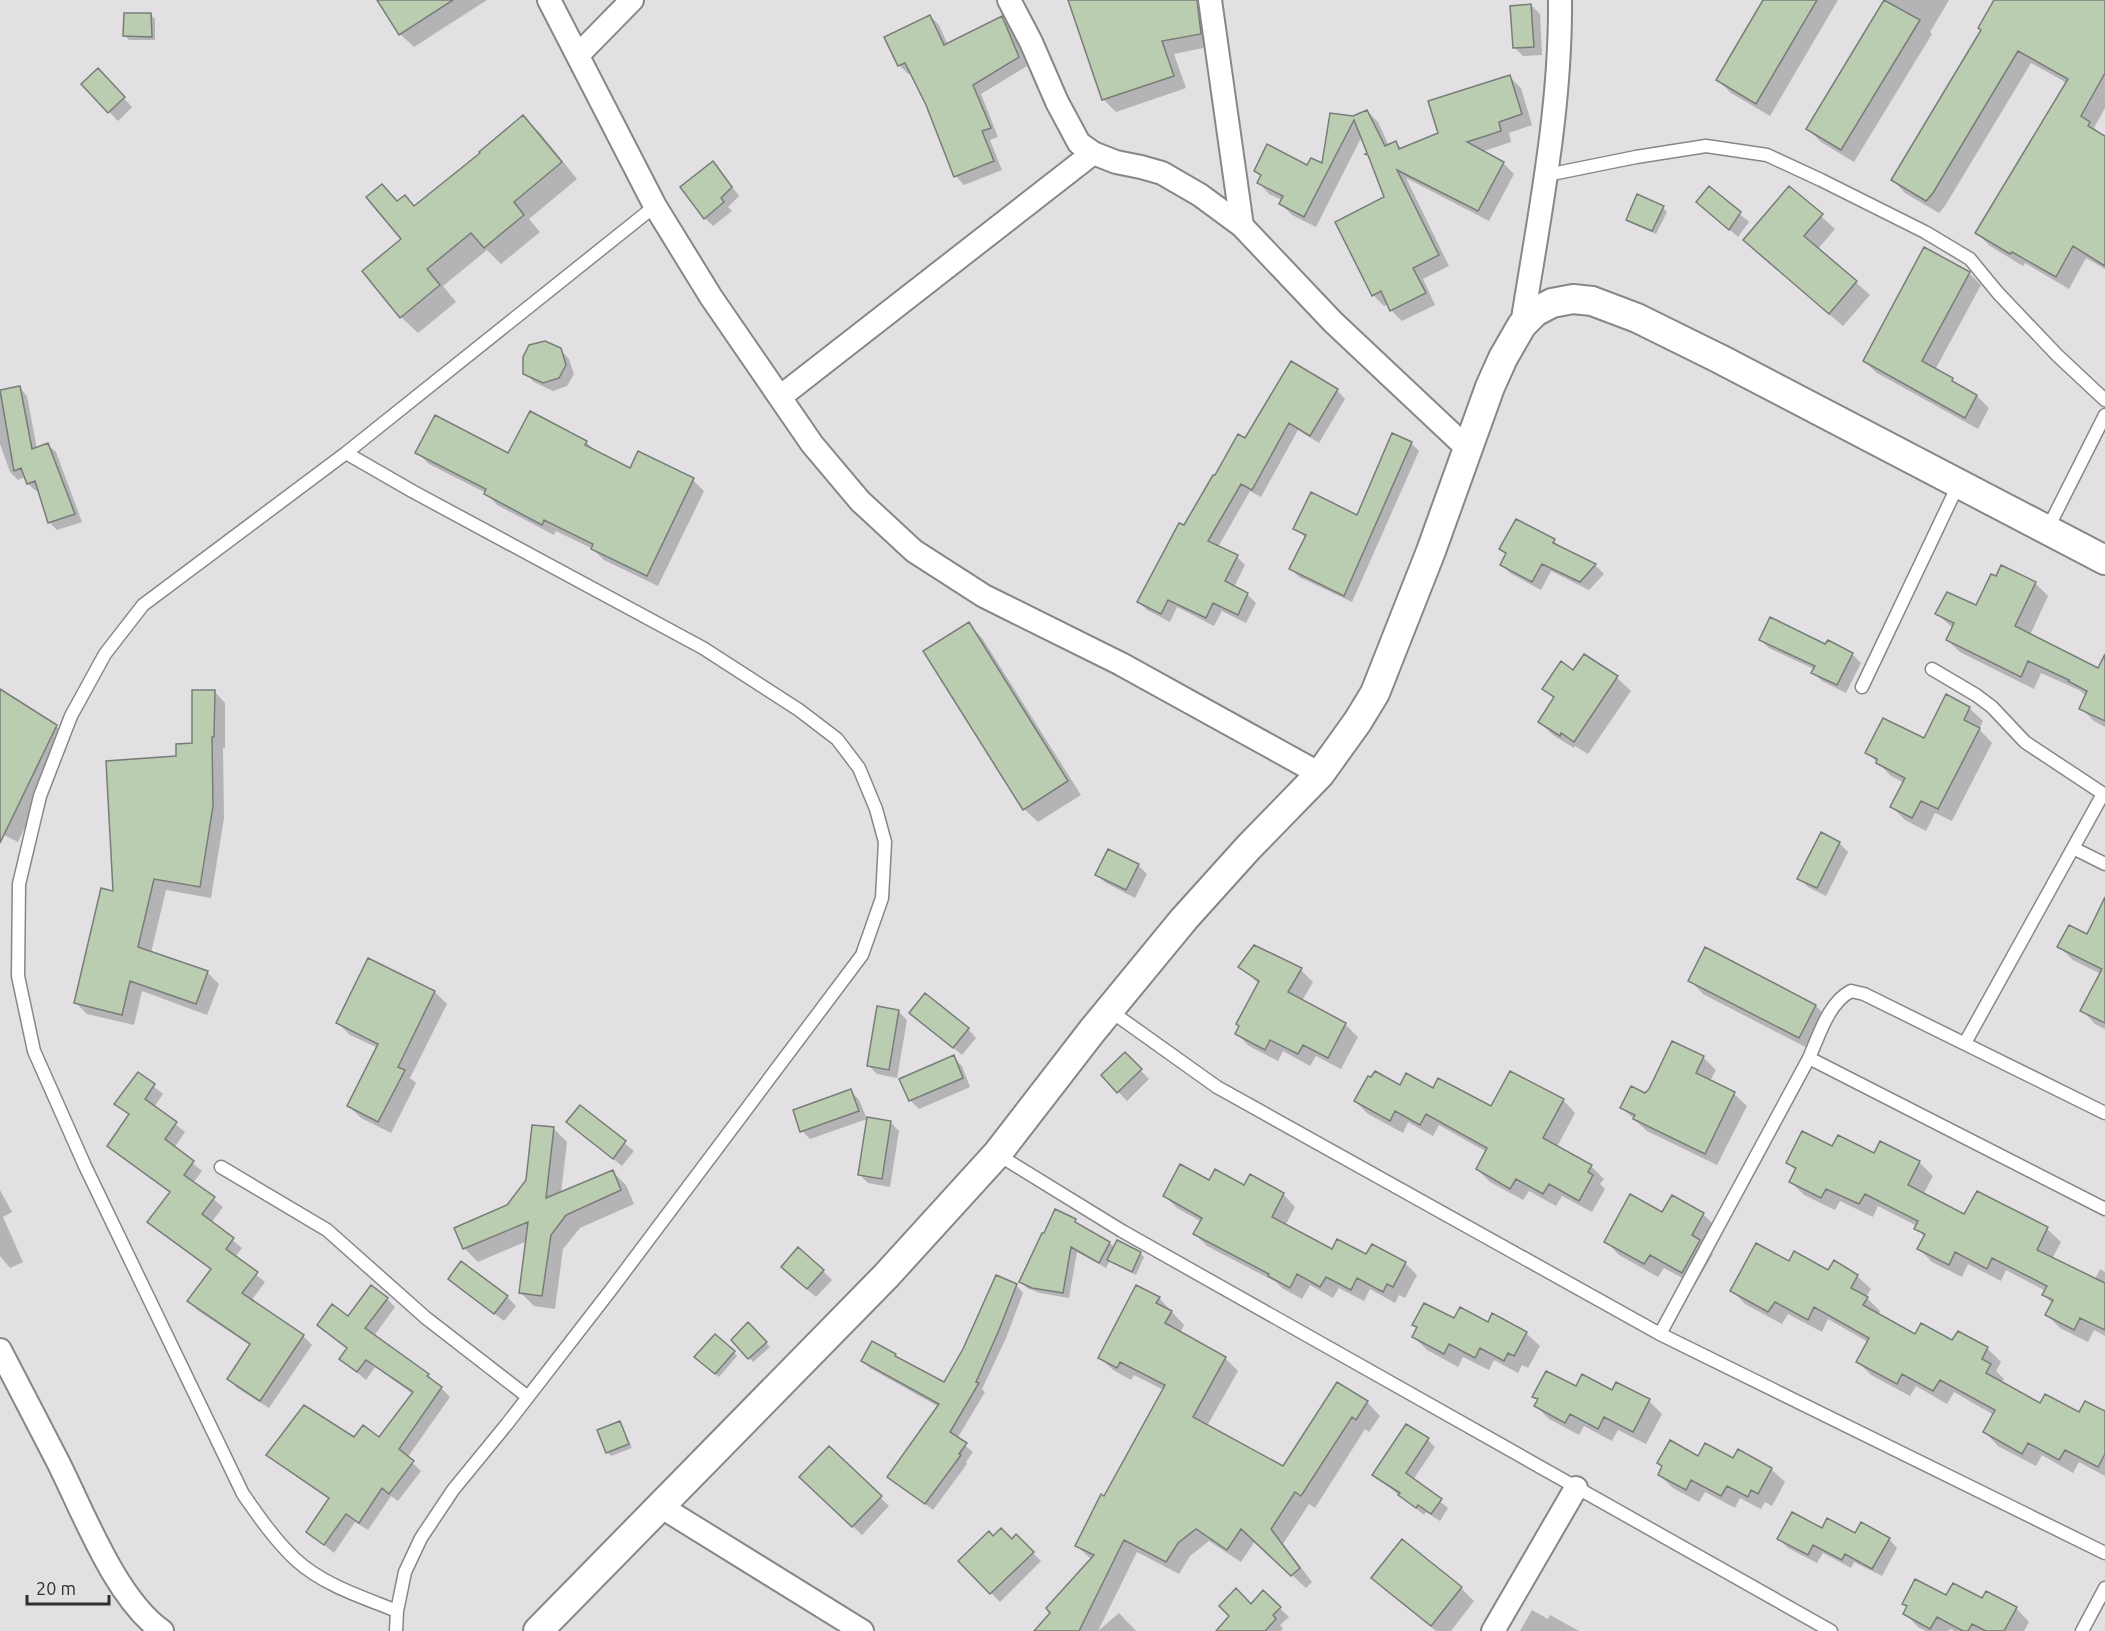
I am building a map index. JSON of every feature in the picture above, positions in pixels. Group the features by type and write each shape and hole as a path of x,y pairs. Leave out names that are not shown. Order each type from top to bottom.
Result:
{"street":[{"path":"549,0 655,206 711,297 812,444 860,501 914,551 984,596 1121,664 1320,774"},
{"path":"578,55 632,0"},
{"path":"1009,0 1079,143 1093,153 1116,162 1141,166 1162,173 1200,195 1242,226 1333,322 1468,449"},
{"path":"1210,0 1242,226"},
{"path":"1522,325 1547,175 1557,90 1560,0"},
{"path":"780,397 1093,153"},
{"path":"538,1631 886,1276 997,1154 1109,1010 1184,919 1248,848 1320,774 1358,722 1375,693 1503,358 1522,325 1535,312 1552,303 1573,299 1592,301 1611,307 1720,359 2105,560"},
{"path":"0,1350 108,1564 134,1601 162,1631"},
{"path":"1493,1631 1576,1488"},
{"path":"660,1506 862,1631"}],"lane":[{"path":"1547,175 1706,146 1767,155 1924,232 1970,259 1998,293 2056,355 2105,400"},
{"path":"397,1611 331,1584 296,1560 267,1528 243,1494 86,1166 34,1051 18,976 19,884 40,796 70,716 105,654 143,605 346,453 655,206"},
{"path":"2047,530 2105,415"},
{"path":"346,453 422,497 703,648 799,710 837,739 859,768 876,809 885,842 882,898 862,955 528,1397 453,1490 421,1538 405,1572 397,1611 396,1631"},
{"path":"1862,687 1959,483"},
{"path":"1932,669 1976,695 1992,707 2025,742 2104,794 1965,1043"},
{"path":"2073,848 2105,864"},
{"path":"1660,1334 1809,1058 1831,1010 1841,996 1851,991 1864,994 2105,1113"},
{"path":"1109,1010 1217,1087 1660,1334 2105,1553"},
{"path":"1809,1058 2105,1209"},
{"path":"997,1154 1122,1231 1831,1631"},
{"path":"222,1167 327,1230 426,1318 528,1397"},
{"path":"2082,1631 2105,1588"}],"building":[{"path":"377,0 453,0 399,35"},
{"path":"1068,0 1197,0 1201,34 1162,41 1174,76 1102,100"},
{"path":"1763,0 1817,0 1756,104 1716,80"},
{"path":"1884,0 1920,20 1841,150 1806,129"},
{"path":"1994,0 2105,0 2105,73 2081,116 2090,122 2088,126 2105,136 2105,266 2073,246 2056,277 1975,233 2068,79 2018,51 1926,201 1891,180 1981,30 1978,28"},
{"path":"1531,4 1534,47 1513,48 1510,6"},
{"path":"124,13 151,13 152,37 123,36"},
{"path":"930,15 944,45 1002,16 1019,57 973,85 991,128 982,131 994,161 954,177 926,105 905,63 898,66 884,37"},
{"path":"98,68 125,97 108,113 81,84"},
{"path":"1510,75 1522,114 1499,122 1501,131 1467,142 1504,162 1478,211 1397,170 1439,255 1413,268 1426,293 1390,311 1381,291 1372,296 1335,222 1384,197 1368,155 1365,154 1367,153 1354,120 1304,217 1279,204 1283,196 1257,183 1261,175 1254,171 1267,144 1307,165 1311,158 1322,163 1330,113 1353,116 1367,110 1385,146 1396,141 1399,149 1438,133 1428,101"},
{"path":"523,115 562,162 514,202 524,215 484,248 471,233 427,269 440,285 400,318 362,271 401,239 366,197 382,184 397,201 405,195 414,206"},
{"path":"713,161 732,187 721,198 724,202 704,219 680,187"},
{"path":"1709,186 1741,212 1729,230 1696,202"},
{"path":"1789,186 1823,214 1804,236 1857,281 1829,314 1743,240"},
{"path":"1637,194 1664,206 1652,231 1626,220"},
{"path":"1924,247 1970,272 1922,361 1953,378 1952,381 1977,395 1965,418 1863,361"},
{"path":"545,341 561,348 566,365 559,378 543,383 523,374 523,357 529,345"},
{"path":"1291,361 1338,389 1310,436 1289,423 1252,490 1241,484 1208,541 1238,555 1225,581 1248,593 1238,615 1213,603 1206,618 1168,600 1161,614 1137,602 1179,523 1184,525 1238,434 1245,438"},
{"path":"20,386 32,449 48,443 75,514 48,523 35,481 27,484 21,468 14,471 0,390"},
{"path":"530,411 587,441 585,445 630,468 638,451 694,478 647,576 591,549 593,544 544,520 542,525 484,494 486,489 415,453 435,415 508,453"},
{"path":"1392,433 1412,442 1344,596 1289,569 1306,535 1293,529 1311,492 1357,515"},
{"path":"1516,519 1555,539 1553,543 1596,564 1580,582 1542,564 1532,582 1500,565 1506,553 1499,549"},
{"path":"2001,565 2036,582 2015,626 2098,668 2105,654 2105,721 2079,709 2087,691 2069,680 2028,661 2021,677 1946,640 1954,623 1935,614 1947,592 1976,605 1991,574 1996,576"},
{"path":"1770,617 1825,644 1828,640 1853,653 1837,685 1811,673 1815,666 1759,640"},
{"path":"969,622 1068,781 1023,810 923,651"},
{"path":"1584,654 1618,676 1574,742 1538,722 1554,697 1542,689 1561,661 1573,670"},
{"path":"0,689 57,725 0,843"},
{"path":"192,690 215,690 214,737 212,737 213,806 200,887 154,879 138,947 208,971 196,1004 130,981 122,1015 74,1003 101,888 113,891 106,761 176,756 176,744 192,743"},
{"path":"1946,694 1970,707 1964,720 1980,728 1938,809 1921,801 1912,818 1890,807 1905,778 1876,763 1877,759 1865,753 1883,718 1924,738"},
{"path":"1821,832 1840,842 1817,888 1797,879"},
{"path":"1108,849 1139,864 1126,890 1095,875"},
{"path":"2105,897 2105,1023 2080,1011 2102,969 2057,947 2069,925 2087,934"},
{"path":"1254,945 1302,968 1288,992 1346,1023 1328,1058 1303,1045 1298,1054 1270,1040 1265,1050 1235,1034 1239,1026 1236,1024 1259,981 1238,967"},
{"path":"1705,947 1816,1005 1799,1038 1688,981"},
{"path":"368,958 435,991 398,1067 405,1070 378,1122 347,1106 378,1044 336,1023"},
{"path":"925,993 969,1028 953,1048 909,1013"},
{"path":"877,1006 899,1010 889,1070 867,1066"},
{"path":"1672,1041 1704,1056 1696,1073 1735,1092 1705,1154 1633,1119 1635,1115 1620,1108 1631,1086 1645,1093 1649,1089"},
{"path":"1125,1052 1142,1069 1117,1093 1101,1075"},
{"path":"954,1055 963,1078 909,1101 899,1079"},
{"path":"1375,1071 1400,1085 1406,1073 1433,1088 1438,1078 1491,1106 1510,1071 1564,1099 1543,1138 1592,1165 1588,1172 1593,1175 1579,1201 1549,1184 1543,1194 1516,1179 1510,1189 1476,1169 1487,1148 1426,1114 1420,1125 1395,1111 1390,1121 1354,1101 1368,1076 1371,1077"},
{"path":"138,1072 155,1084 145,1099 177,1122 165,1139 194,1161 184,1175 215,1197 202,1214 234,1238 226,1249 258,1272 242,1293 304,1335 260,1401 227,1379 250,1344 187,1301 211,1269 147,1222 170,1192 107,1146 129,1114 114,1104"},
{"path":"851,1089 859,1111 800,1132 793,1110"},
{"path":"580,1105 626,1141 613,1159 566,1122"},
{"path":"867,1117 891,1121 882,1179 858,1175"},
{"path":"532,1125 554,1127 546,1198 613,1170 621,1190 566,1215 551,1235 542,1296 519,1293 528,1222 463,1249 454,1228 507,1205 526,1180"},
{"path":"1802,1131 1832,1146 1838,1135 1874,1153 1880,1141 1920,1161 1908,1185 1964,1214 1977,1191 2048,1227 2037,1250 2105,1283 2105,1330 2080,1318 2074,1330 2045,1315 2053,1300 2042,1295 2047,1286 1992,1258 1987,1269 1955,1252 1949,1265 1917,1249 1925,1234 1914,1229 1918,1221 1865,1194 1859,1204 1826,1189 1821,1198 1789,1182 1796,1168 1786,1163"},
{"path":"1180,1164 1209,1180 1215,1169 1244,1185 1250,1174 1284,1193 1272,1217 1332,1249 1337,1239 1366,1254 1372,1244 1406,1262 1393,1287 1387,1284 1383,1292 1357,1278 1351,1290 1326,1277 1320,1287 1297,1274 1290,1288 1268,1276 1269,1274 1193,1234 1202,1218 1163,1196"},
{"path":"1630,1194 1662,1212 1672,1195 1704,1213 1692,1235 1700,1240 1682,1273 1650,1255 1644,1264 1604,1242"},
{"path":"1055,1209 1076,1219 1075,1222 1110,1242 1099,1263 1071,1247 1063,1293 1032,1288 1019,1282"},
{"path":"1117,1240 1141,1252 1132,1272 1107,1260"},
{"path":"1756,1243 1789,1261 1794,1251 1828,1270 1834,1260 1858,1275 1851,1288 1868,1297 1863,1305 1915,1334 1921,1323 1952,1340 1958,1331 1988,1347 1982,1359 1991,1364 1986,1373 2040,1403 2045,1394 2079,1412 2085,1401 2105,1411 2105,1454 2098,1467 2065,1450 2059,1460 2028,1443 2022,1454 1983,1432 1995,1410 1940,1380 1933,1391 1902,1374 1897,1384 1856,1362 1869,1338 1814,1307 1808,1320 1775,1302 1768,1312 1730,1291"},
{"path":"798,1247 824,1270 807,1289 781,1267"},
{"path":"461,1261 508,1296 494,1314 448,1279"},
{"path":"996,1275 1017,1284 976,1382 979,1383 950,1432 967,1443 959,1454 961,1455 925,1504 887,1477 939,1404 861,1361 872,1341 944,1382 963,1349"},
{"path":"371,1285 388,1298 365,1328 429,1374 427,1376 442,1387 399,1449 414,1461 389,1494 382,1488 359,1523 346,1514 324,1545 306,1532 329,1498 266,1455 304,1405 354,1437 363,1425 379,1437 413,1392 366,1360 357,1372 339,1359 347,1348 317,1325 332,1304 348,1316"},
{"path":"1136,1285 1160,1297 1156,1303 1172,1311 1165,1323 1226,1357 1193,1417 1283,1466 1337,1382 1368,1401 1356,1420 1352,1417 1301,1496 1295,1492 1271,1529 1300,1568 1291,1576 1241,1529 1227,1550 1196,1529 1178,1543 1166,1562 1124,1540 1079,1631 1034,1631 1050,1613 1046,1608 1094,1555 1075,1546 1101,1494 1104,1496 1165,1385 1120,1362 1117,1368 1098,1358"},
{"path":"1424,1303 1454,1318 1460,1307 1488,1322 1492,1313 1527,1332 1514,1356 1508,1353 1504,1361 1480,1348 1475,1358 1449,1344 1444,1354 1412,1337 1417,1327 1412,1325"},
{"path":"748,1322 767,1342 748,1359 731,1340"},
{"path":"715,1334 735,1351 715,1374 694,1357"},
{"path":"1546,1371 1576,1386 1582,1374 1612,1390 1616,1382 1650,1399 1633,1432 1604,1417 1598,1429 1570,1414 1565,1423 1534,1406 1538,1399 1532,1397"},
{"path":"620,1421 629,1444 606,1453 597,1430"},
{"path":"1406,1424 1429,1438 1406,1473 1442,1499 1431,1514 1418,1505 1416,1508 1398,1495 1400,1493 1372,1475"},
{"path":"1670,1440 1698,1456 1705,1443 1733,1458 1738,1449 1772,1468 1758,1494 1751,1490 1748,1497 1727,1486 1721,1496 1691,1480 1686,1490 1658,1475 1662,1466 1657,1463"},
{"path":"829,1446 882,1496 852,1527 799,1477"},
{"path":"1792,1512 1822,1528 1827,1518 1855,1533 1861,1522 1890,1538 1872,1569 1845,1554 1842,1560 1813,1545 1808,1555 1777,1539"},
{"path":"1001,1528 1012,1539 1016,1534 1034,1552 990,1594 958,1561 989,1531 993,1536"},
{"path":"1402,1539 1462,1587 1431,1626 1371,1578"},
{"path":"1915,1579 1946,1595 1953,1583 1982,1598 1986,1591 2017,1607 2004,1631 1986,1631 1972,1624 1968,1631 1963,1631 1937,1617 1930,1629 1903,1614 1907,1606 1902,1604"},
{"path":"1236,1588 1251,1604 1263,1590 1281,1607 1273,1615 1276,1619 1265,1631 1216,1631 1229,1616 1219,1606"}]}
